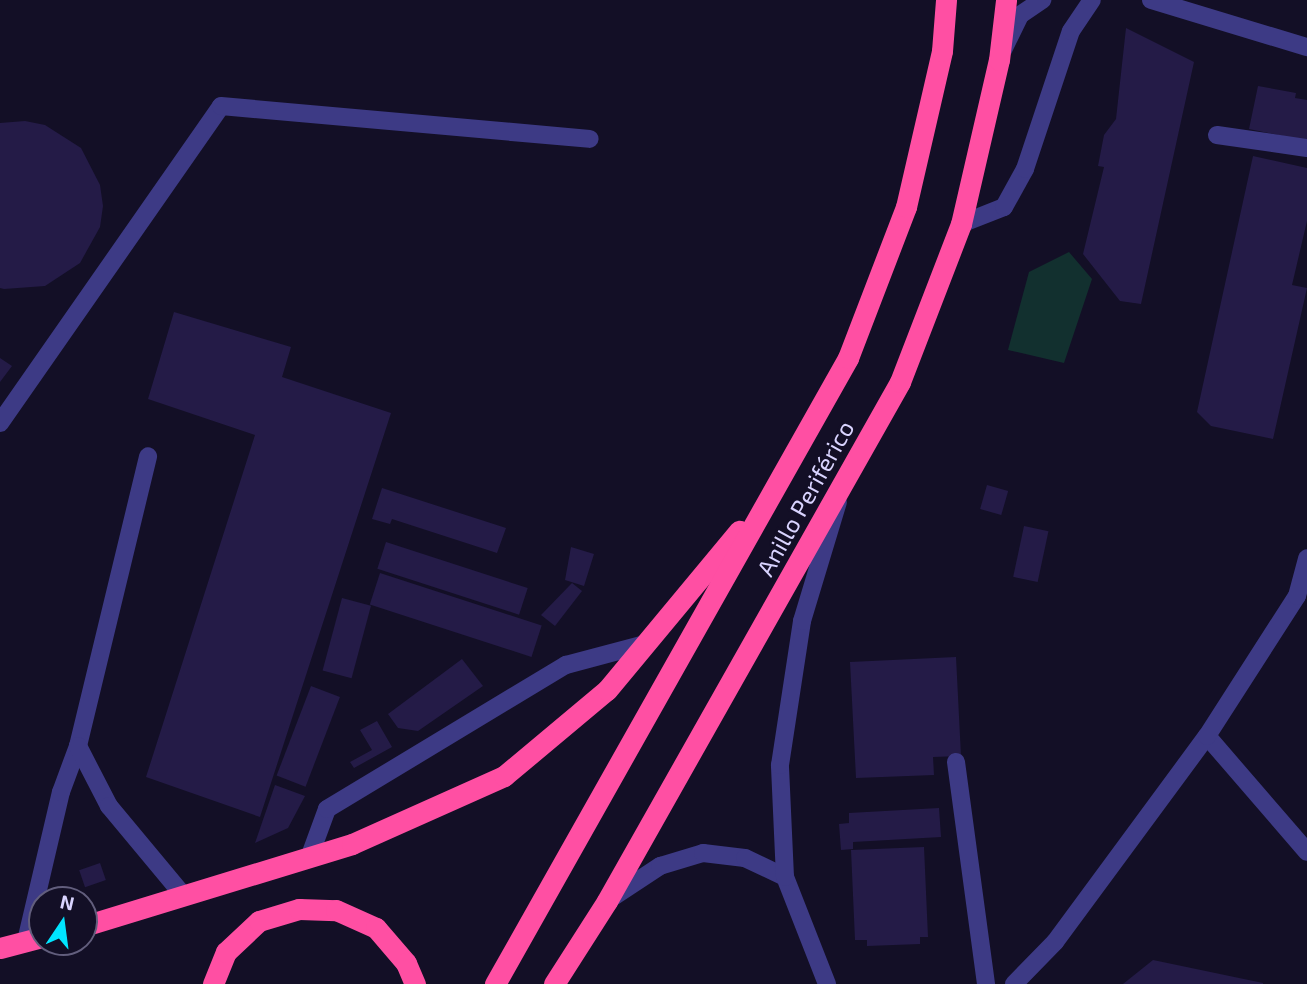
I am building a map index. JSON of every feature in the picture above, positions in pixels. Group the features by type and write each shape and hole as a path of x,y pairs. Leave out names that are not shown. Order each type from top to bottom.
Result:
{"highway":[{"name":"Anillo Periférico","path":"495,984 849,358 906,208 942,51 946,0"},
{"name":"Anillo Periférico","path":"554,984 607,901 900,382 961,224 999,60 1006,0"},
{"path":"98,922 352,844 504,776 607,690 774,489"},
{"path":"213,984 226,952 259,921 299,909 336,910 376,928 406,963 415,984"},
{"path":"0,948 28,941"}],"street":[{"path":"999,60 1020,15 1042,0"},
{"path":"961,224 1003,208 1025,169 1070,31 1092,0"},
{"path":"1151,0 1307,47"},
{"path":"0,423 221,106 590,139"},
{"path":"1217,135 1307,148"},
{"path":"44,886 61,792 78,746 148,456"},
{"path":"827,984 785,877 780,765 802,621 846,479"},
{"path":"1014,984 1055,942 1207,736 1297,596 1307,558"},
{"path":"309,858 327,809 370,787 566,665 645,644"},
{"path":"1207,736 1307,852"},
{"path":"78,746 109,806 184,896"},
{"path":"956,762 986,984"},
{"path":"607,901 660,866 703,853 745,858 785,877"}],"green space":[{"path":"1069,252 1092,279 1064,363 1008,350 1029,272"}],"building":[{"path":"1126,28 1194,62 1141,304 1120,301 1083,254 1104,167 1098,166 1104,135 1116,119"},
{"path":"1258,86 1296,93 1295,98 1307,100 1307,141 1249,129"},
{"path":"25,121 45,125 81,148 100,185 103,206 100,227 80,263 45,286 4,289 0,288 0,123"},
{"path":"1253,156 1307,168 1307,221 1292,285 1307,288 1273,439 1211,426 1197,412"},
{"path":"174,312 291,347 282,377 391,413 260,817 146,777 255,435 148,399"},
{"path":"0,358 12,366 0,382"},
{"path":"987,485 1008,491 1001,515 980,509"},
{"path":"382,488 506,528 497,553 392,519 390,524 372,519"},
{"path":"1024,526 1048,531 1038,582 1013,577"},
{"path":"386,542 528,588 519,615 377,569"},
{"path":"571,547 594,554 584,586 565,580"},
{"path":"380,573 542,626 531,657 370,604"},
{"path":"572,583 582,591 555,626 541,615"},
{"path":"342,598 371,606 352,678 323,670"},
{"path":"956,657 961,756 933,757 934,775 856,778 850,662"},
{"path":"462,659 483,686 418,731 398,728 388,714"},
{"path":"311,686 340,697 306,787 277,776"},
{"path":"377,721 392,747 354,768 350,762 372,750 360,730"},
{"path":"275,785 305,796 288,828 255,843"},
{"path":"939,808 941,837 853,842 853,849 841,850 839,824 849,823 849,813"},
{"path":"924,847 928,937 920,937 920,944 867,946 867,940 855,940 851,850"},
{"path":"100,863 106,880 85,886 79,870"},
{"path":"1153,960 1263,983 1263,984 1123,984"}]}
